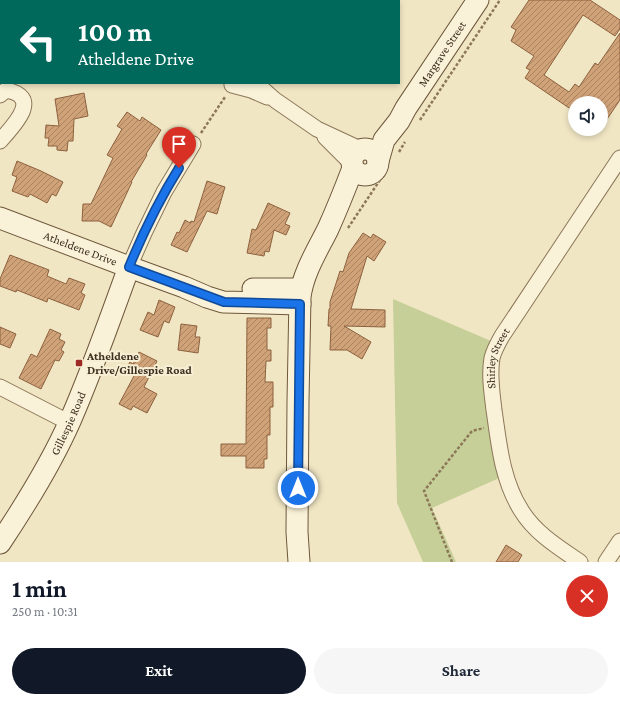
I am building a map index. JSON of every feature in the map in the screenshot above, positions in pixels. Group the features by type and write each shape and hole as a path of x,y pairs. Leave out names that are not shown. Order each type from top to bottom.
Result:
{"street":[{"name":"Margrave Street","path":"299,562 297,532 300,296 309,268 336,231 369,162 412,115 478,0"},
{"path":"257,84 275,100 369,162"},
{"path":"229,87 251,90 275,100"},
{"path":"0,95 6,90 15,92 22,98 25,106 21,116 0,141"},
{"name":"Gillespie Road","path":"0,543 33,492 70,423 129,267 164,192 193,144"},
{"name":"Shirley Street","path":"580,562 543,536 520,510 506,475 500,452 491,383 492,365 494,352 502,336 620,158"},
{"name":"Atheldene Drive","path":"0,218 207,297 224,302 300,296"},
{"path":"0,387 70,423"},
{"path":"606,562 620,541"}],"path":[{"path":"412,115 500,0"},
{"path":"193,144 229,87"},
{"path":"336,231 369,162 409,136"},
{"path":"452,562 424,492 472,431 496,425"}],"green space":[{"path":"393,299 498,344 494,352 506,475 432,508 456,562 423,562 397,503"}],"building":[{"path":"529,0 590,0 620,20 620,29 615,36 583,15 544,75 569,92 575,84 579,87 595,63 598,65 620,33 620,100 608,118 608,96 568,96 568,107 525,78 530,70 526,68 534,56 511,41 516,30 511,27"},
{"path":"84,93 88,116 74,119 73,141 68,141 67,151 57,150 57,146 48,146 49,138 45,138 46,125 59,126 55,99"},
{"path":"127,112 140,121 142,117 161,130 131,182 111,227 99,221 82,221 83,204 91,204 113,158 107,155 122,129 117,126"},
{"path":"17,161 63,182 56,196 52,194 47,203 30,194 28,197 12,191 17,177 12,175"},
{"path":"207,181 225,187 217,214 207,211 187,252 171,245 185,220 190,223 191,221 194,222"},
{"path":"268,203 290,213 285,224 290,226 286,235 274,230 269,252 265,251 264,256 247,253 252,229 256,230"},
{"path":"363,233 371,238 373,234 386,242 374,261 367,256 351,309 385,310 385,327 344,326 371,342 362,359 347,350 330,350 331,326 328,326 330,302 340,271 343,272 349,253"},
{"path":"10,255 49,270 47,276 66,284 69,278 85,284 81,293 85,295 79,310 48,298 47,302 17,290 16,292 0,286 0,279"},
{"path":"159,300 175,307 169,323 164,321 158,337 140,330 148,312 154,315"},
{"path":"247,318 271,318 271,328 267,328 267,350 271,350 271,361 266,361 265,382 273,382 273,407 270,407 270,435 267,435 267,459 264,459 264,468 246,468 246,456 221,456 221,444 246,444"},
{"path":"181,324 197,326 195,337 200,337 198,353 178,350"},
{"path":"0,327 16,334 10,348 0,344"},
{"path":"50,329 61,334 59,339 65,342 61,350 64,352 59,361 55,360 41,389 19,378 31,354 37,357"},
{"path":"139,352 157,361 144,387 157,394 147,413 133,406 131,410 119,404 134,376 125,371 130,362 133,364"},
{"path":"506,545 522,555 518,562 496,562"}],"place":[{"name":"Atheldene Drive/Gillespie Road","path":"79,363"}],"route":[{"path":"179,168 164,192 129,267 224,302 300,304 298,488"}]}
